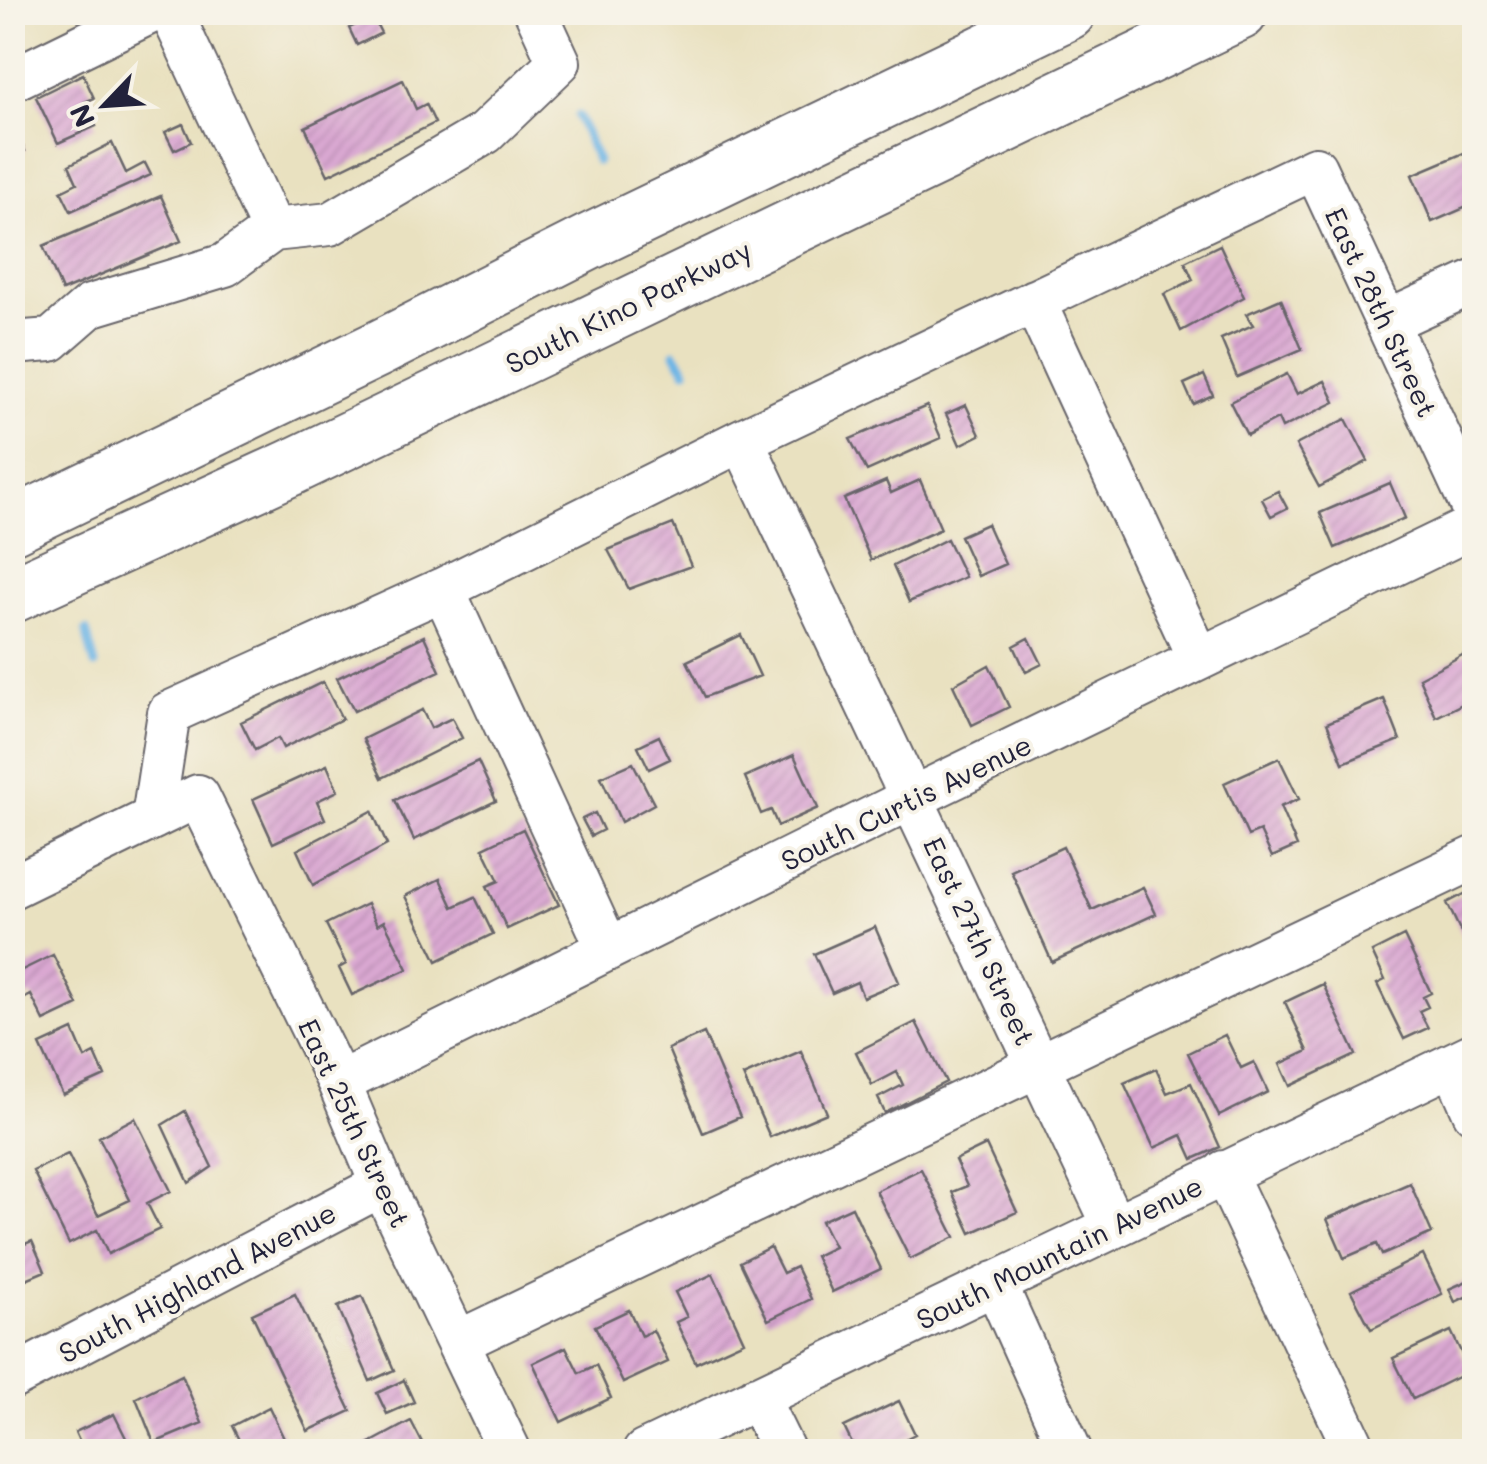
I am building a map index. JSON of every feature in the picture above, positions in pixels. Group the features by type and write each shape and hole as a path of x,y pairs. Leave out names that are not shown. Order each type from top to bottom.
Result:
{"main road":[{"path":"12,526 1068,12"},
{"name":"South Kino Parkway","path":"12,596 290,468 1240,12"},
{"path":"12,510 145,462"},
{"path":"12,615 290,468"}],"street":[{"path":"12,80 151,12"},
{"path":"171,12 272,230"},
{"path":"12,343 51,340 90,306 225,265 272,230 330,224 485,133 559,62 536,12"},
{"name":"East 28th Street","path":"1034,301 1315,168 1474,511"},
{"path":"1387,322 1474,282"},
{"path":"12,887 153,818 169,713 443,589 1034,301 1198,660"},
{"name":"East 27th Street","path":"742,440 1114,1226"},
{"name":"South Curtis Avenue","path":"339,1083 912,798 1474,526"},
{"path":"443,589 608,949"},
{"name":"East 25th Street","path":"153,818 198,796 339,1083 382,1185 510,1452"},
{"path":"458,1342 1474,858"},
{"path":"1464,1059 1474,1112"},
{"name":"South Mountain Avenue","path":"644,1452 1464,1059"},
{"path":"1224,1172 1356,1452"},
{"name":"South Highland Avenue","path":"12,1378 382,1185"},
{"path":"995,1283 1071,1452"},
{"path":"757,1397 784,1452"}],"building":[{"path":"373,17 381,33 357,45 349,28"},
{"path":"83,74 94,98 85,102 96,126 58,143 36,97"},
{"path":"403,80 416,109 426,104 435,123 328,175 305,127"},
{"path":"12,122 25,151 12,157"},
{"path":"183,124 191,142 174,150 165,132"},
{"path":"112,143 126,173 145,163 151,175 71,211 61,191 77,183 69,165"},
{"path":"1471,150 1474,204 1432,222 1412,175"},
{"path":"161,196 181,241 62,291 43,246"},
{"path":"1220,245 1244,297 1181,331 1164,294 1193,280 1185,262"},
{"path":"1281,299 1302,349 1237,377 1221,339 1253,325 1246,314"},
{"path":"1287,374 1297,394 1325,381 1335,402 1282,428 1278,419 1247,435 1230,402"},
{"path":"1204,375 1213,395 1193,404 1184,384"},
{"path":"966,405 980,435 960,445 946,414"},
{"path":"927,406 941,438 867,471 850,439"},
{"path":"1346,419 1368,461 1319,487 1296,445"},
{"path":"920,480 941,529 871,560 844,499 886,481 891,493"},
{"path":"1390,483 1405,518 1335,548 1320,513"},
{"path":"1278,491 1287,508 1271,516 1262,499"},
{"path":"673,524 691,566 629,589 608,550"},
{"path":"987,524 1005,564 978,576 960,536"},
{"path":"947,539 965,577 909,602 893,566"},
{"path":"741,635 760,676 705,697 687,661"},
{"path":"424,636 440,671 354,711 337,678"},
{"path":"1029,638 1042,664 1026,672 1014,646"},
{"path":"1472,650 1474,698 1436,717 1419,678"},
{"path":"989,665 1009,707 972,725 953,685"},
{"path":"323,682 342,719 283,748 278,738 255,750 241,722"},
{"path":"1384,699 1400,740 1343,763 1327,723"},
{"path":"422,710 431,728 452,718 462,738 382,778 363,739"},
{"path":"659,736 670,759 649,769 638,746"},
{"path":"794,755 818,808 778,826 771,810 761,814 745,777"},
{"path":"1279,758 1299,799 1280,807 1297,846 1272,857 1260,831 1248,836 1224,783"},
{"path":"478,761 496,801 414,840 395,800"},
{"path":"633,763 654,804 621,822 601,777"},
{"path":"327,765 338,791 317,801 325,819 273,843 253,799"},
{"path":"372,811 387,845 313,885 297,850"},
{"path":"595,813 603,830 591,836 582,819"},
{"path":"523,829 559,905 507,929 487,886 499,881 483,848"},
{"path":"1063,847 1092,910 1143,887 1156,914 1052,962 1011,871"},
{"path":"440,879 453,907 475,897 493,934 437,961 405,896"},
{"path":"1474,889 1474,959 1447,903"},
{"path":"367,904 377,925 384,921 408,969 352,995 339,968 346,964 326,924"},
{"path":"875,927 899,982 863,997 857,982 832,993 814,954"},
{"path":"1404,936 1431,993 1423,997 1428,1007 1419,1011 1428,1028 1404,1039 1377,984 1385,980 1372,952"},
{"path":"53,955 78,1005 44,1021 31,995 23,999 12,975"},
{"path":"1323,984 1356,1055 1290,1086 1280,1064 1308,1051 1285,1002"},
{"path":"916,1022 946,1082 885,1113 878,1098 903,1085 897,1072 872,1085 856,1052"},
{"path":"73,1030 85,1058 95,1053 105,1076 63,1095 40,1045"},
{"path":"704,1033 740,1117 703,1133 668,1049"},
{"path":"1225,1035 1241,1068 1254,1062 1268,1092 1219,1116 1188,1053"},
{"path":"801,1051 827,1113 770,1137 743,1076"},
{"path":"1156,1069 1167,1093 1191,1083 1220,1147 1193,1159 1182,1135 1154,1148 1124,1083"},
{"path":"185,1111 212,1167 189,1183 162,1125"},
{"path":"135,1118 171,1191 147,1203 160,1229 108,1254 97,1230 69,1244 33,1171 68,1154 98,1215 130,1200 99,1137"},
{"path":"986,1145 1017,1212 971,1233 952,1192 967,1186 955,1160"},
{"path":"921,1169 955,1237 910,1259 876,1191"},
{"path":"1410,1183 1432,1233 1382,1255 1377,1244 1344,1258 1327,1219"},
{"path":"852,1207 881,1269 832,1292 815,1256 834,1247 821,1221"},
{"path":"32,1241 45,1271 12,1285 12,1249"},
{"path":"770,1247 783,1273 796,1267 811,1299 768,1320 740,1262"},
{"path":"1423,1255 1442,1294 1371,1329 1351,1291"},
{"path":"713,1274 744,1341 696,1363 676,1322 687,1317 675,1292"},
{"path":"1467,1281 1472,1294 1455,1302 1449,1289"},
{"path":"295,1294 351,1411 308,1431 252,1314"},
{"path":"362,1296 394,1370 370,1381 338,1307"},
{"path":"629,1310 641,1336 653,1330 668,1362 623,1383 595,1326"},
{"path":"1451,1331 1470,1371 1413,1399 1393,1358"},
{"path":"566,1347 579,1373 596,1365 611,1398 561,1422 533,1363"},
{"path":"182,1375 202,1423 154,1443 136,1398"},
{"path":"404,1380 414,1402 387,1414 377,1393"},
{"path":"899,1401 915,1434 879,1452 856,1452 844,1427"},
{"path":"269,1407 287,1445 274,1452 245,1452 232,1426"},
{"path":"114,1414 133,1452 84,1452 75,1432"},
{"path":"411,1421 427,1452 353,1452"}],"waterway":[{"path":"578,116 597,161"},
{"path":"675,353 686,370"},
{"path":"86,631 95,665"}]}
